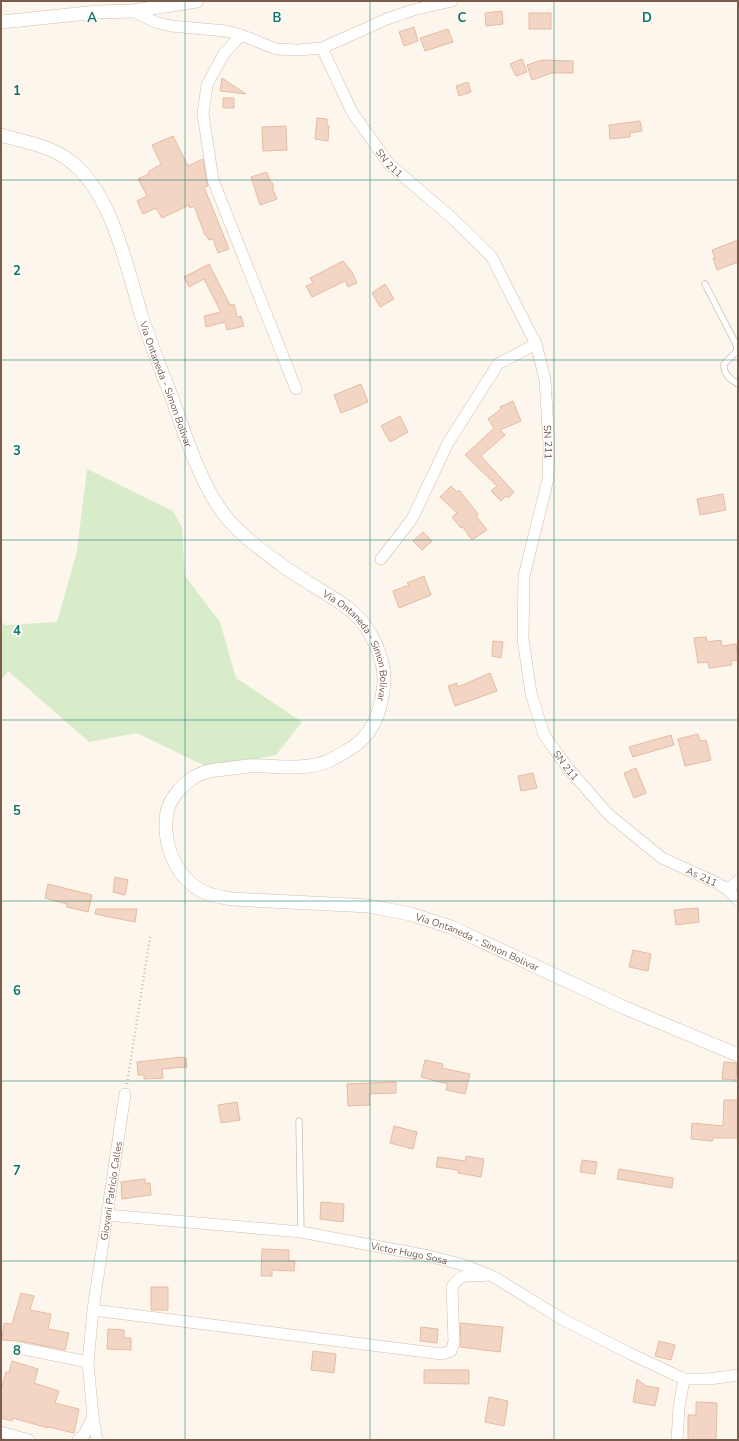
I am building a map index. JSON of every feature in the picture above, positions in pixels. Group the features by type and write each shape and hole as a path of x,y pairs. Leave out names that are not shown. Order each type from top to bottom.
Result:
{"street":[{"path":"1,22 98,12 133,11 198,1"},
{"path":"133,11 155,22 171,26 226,31 241,35 276,49 298,50 322,48 388,19 413,10 452,1"},
{"path":"241,35 223,55 207,85 203,114 213,180 296,389"},
{"name":"SN 211","path":"322,48 352,112 389,164 452,218 491,256 536,344 545,379 549,446 548,479 524,576 523,639 531,693 544,735 568,768 608,814 662,858"},
{"name":"Via Ontaneda - Simon Bolivar","path":"1,135 33,142 57,152 76,166 93,185 104,204 114,227 142,319 189,444 204,479 219,506 231,522 280,564 352,610 370,633 382,660 384,679 381,703 373,726 366,736 350,750 327,763 306,767 248,766 210,770 196,776 183,785 174,796 168,810 167,822 169,848 172,858 179,870 200,890 216,896 232,899 369,906 410,914 444,925 623,1007 738,1055"},
{"path":"381,559 412,518 448,443 498,364 536,344"},
{"name":"As 211","path":"662,858 727,889 738,900"},
{"path":"727,889 738,880"},
{"name":"Giovani Patricio Calles","path":"97,1440 93,1417 88,1362 93,1310 125,1094"},
{"name":"Victor Hugo Sosa","path":"107,1215 301,1232 429,1256 464,1265 494,1277 562,1319 684,1379"},
{"path":"93,1310 442,1354 451,1352 454,1342 452,1287 456,1280 465,1276 494,1277"},
{"path":"19,1348 88,1362"},
{"path":"677,1440 679,1407 684,1379 710,1379 738,1375"},
{"path":"78,1440 84,1434 93,1417"},
{"path":"1,1432 29,1440"}],"lane":[{"path":"705,284 737,346 736,352 724,364 724,368 728,377 738,384"},
{"path":"299,1121 301,1232"}],"path":[{"path":"125,1094 150,937"}],"green space":[{"path":"87,469 173,511 182,527 185,576 220,622 236,678 302,722 276,755 211,769 137,733 89,742 8,671 1,681 1,622 6,625 57,622 77,551"}],"building":[{"path":"502,11 503,24 486,26 485,13"},
{"path":"529,13 551,13 551,29 529,29"},
{"path":"414,27 418,41 404,46 399,32"},
{"path":"448,29 453,42 425,51 420,38"},
{"path":"522,59 527,72 516,76 510,64"},
{"path":"542,60 573,61 573,73 552,73 532,80 527,65"},
{"path":"222,78 246,94 220,91"},
{"path":"468,82 471,92 459,96 456,86"},
{"path":"223,98 234,98 234,108 223,108"},
{"path":"317,118 327,119 327,125 329,126 328,141 315,139"},
{"path":"640,121 642,131 630,133 630,137 610,139 609,125"},
{"path":"286,126 287,150 263,151 262,127"},
{"path":"173,136 188,166 203,159 208,186 204,187 229,249 218,253 213,239 209,240 205,235 194,206 190,208 189,205 162,218 156,208 143,214 137,201 147,196 138,179 149,174 148,172 161,164 152,145"},
{"path":"267,172 269,179 273,184 273,190 277,199 260,205 251,177"},
{"path":"738,240 738,262 717,270 712,250"},
{"path":"343,261 352,272 357,283 348,287 345,281 312,297 306,286 313,283 310,278"},
{"path":"209,264 230,305 234,304 237,317 241,316 244,326 227,330 225,322 206,327 204,316 221,312 204,279 189,287 184,277"},
{"path":"385,284 394,299 380,307 372,293"},
{"path":"361,384 368,402 341,413 334,395"},
{"path":"513,401 521,421 500,430 505,435 481,456 514,492 508,498 506,496 501,501 491,491 497,486 465,455 494,428 488,419 501,409 500,407"},
{"path":"400,416 408,432 390,442 381,426"},
{"path":"451,486 457,492 459,490 478,514 476,516 487,530 472,540 462,526 461,528 452,517 457,513 440,497"},
{"path":"723,494 726,510 700,515 697,499"},
{"path":"423,532 432,541 422,550 413,541"},
{"path":"424,576 431,595 399,608 393,591 409,585 407,583"},
{"path":"706,637 707,642 721,640 722,646 736,644 738,660 731,661 732,665 709,668 708,662 698,663 694,638"},
{"path":"493,641 503,642 501,658 492,656"},
{"path":"490,673 497,691 455,706 448,686 457,683 458,687"},
{"path":"698,734 700,741 706,740 711,760 685,766 678,739"},
{"path":"671,735 674,745 633,757 629,747"},
{"path":"636,768 646,793 634,798 624,773"},
{"path":"533,773 537,788 521,791 518,776"},
{"path":"115,877 128,880 125,895 113,892"},
{"path":"48,884 92,895 88,912 67,907 67,904 45,898"},
{"path":"698,908 699,922 676,925 674,910"},
{"path":"96,909 137,909 135,922 95,914"},
{"path":"633,950 651,954 648,971 629,967"},
{"path":"183,1057 186,1058 187,1067 162,1069 163,1078 144,1079 144,1075 138,1075 137,1062"},
{"path":"425,1060 443,1064 442,1068 470,1074 465,1094 446,1090 448,1084 421,1077"},
{"path":"724,1062 737,1063 736,1080 722,1079"},
{"path":"396,1082 396,1093 369,1094 370,1105 348,1106 347,1084"},
{"path":"724,1100 738,1100 738,1138 713,1138 712,1141 691,1139 692,1123 723,1126"},
{"path":"237,1102 240,1120 221,1123 218,1105"},
{"path":"394,1126 417,1132 413,1149 390,1143"},
{"path":"466,1156 484,1159 481,1177 458,1173 458,1170 436,1167 438,1157 465,1161"},
{"path":"582,1160 597,1162 595,1174 580,1172"},
{"path":"619,1169 673,1178 672,1188 617,1179"},
{"path":"145,1179 145,1183 150,1183 151,1195 122,1199 121,1182"},
{"path":"321,1202 344,1204 343,1222 320,1219"},
{"path":"262,1249 289,1250 289,1261 295,1261 294,1271 272,1270 272,1276 261,1276"},
{"path":"151,1287 168,1287 168,1310 151,1310"},
{"path":"21,1293 34,1296 30,1310 51,1314 48,1329 69,1333 65,1350 20,1341 2,1340 4,1323 12,1324"},
{"path":"460,1323 503,1327 500,1352 460,1347"},
{"path":"421,1327 438,1329 437,1343 420,1341"},
{"path":"108,1329 124,1330 124,1338 131,1338 131,1350 107,1349"},
{"path":"659,1341 675,1345 671,1360 655,1356"},
{"path":"313,1351 336,1354 334,1373 311,1370"},
{"path":"12,1361 38,1369 34,1383 59,1391 55,1403 79,1409 74,1433 48,1428 13,1418 12,1421 1,1418 1,1390 6,1372 9,1372"},
{"path":"424,1370 469,1370 469,1384 424,1383"},
{"path":"637,1379 646,1386 659,1388 655,1406 633,1402"},
{"path":"489,1397 508,1401 504,1426 485,1422"},
{"path":"696,1402 717,1403 716,1440 688,1440 688,1415 696,1415"}]}
